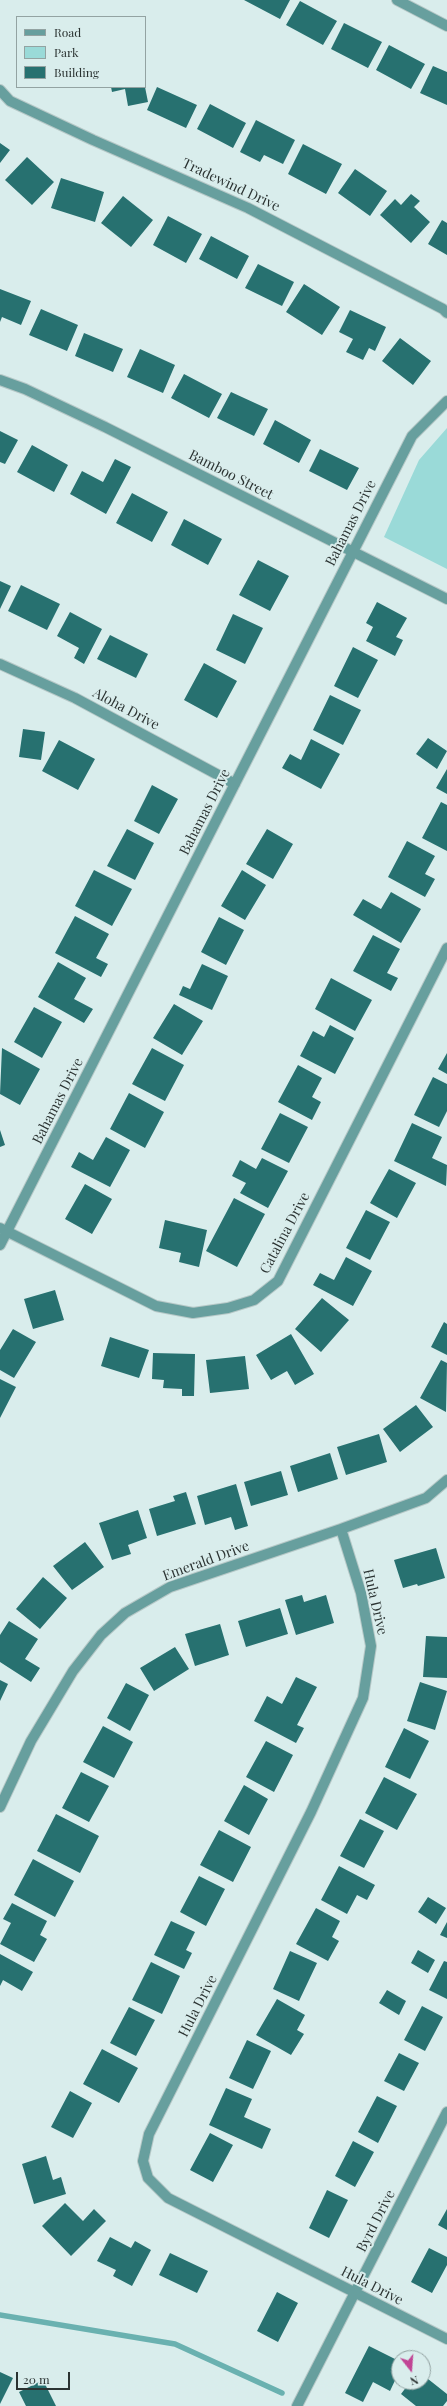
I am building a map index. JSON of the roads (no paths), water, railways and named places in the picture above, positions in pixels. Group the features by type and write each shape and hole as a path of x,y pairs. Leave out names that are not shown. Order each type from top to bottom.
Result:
{"street":[{"path":"396,0 447,26"},
{"name":"Tradewind Drive","path":"0,90 10,100 93,140 248,208 443,309 447,313"},
{"name":"Bamboo Street","path":"0,380 25,389 104,427 447,599"},
{"name":"Bahamas Drive","path":"0,1245 4,1230 235,784 351,551 412,436 447,401"},
{"name":"Aloha Drive","path":"0,664 75,698 235,784"},
{"name":"Catalina Drive","path":"4,1230 156,1306 194,1314 228,1308 254,1300 278,1281 447,948"},
{"name":"Emerald Drive","path":"0,1807 31,1741 73,1671 101,1635 125,1613 170,1587 426,1498 447,1480"},
{"name":"Hula Drive","path":"340,1529 361,1593 371,1646 363,1698 311,1812 150,2134 143,2161 148,2178 168,2198 447,2339"},
{"name":"Byrd Drive","path":"297,2406 447,2112"}],"waterway":[{"path":"0,2315 175,2344 282,2393"}]}
